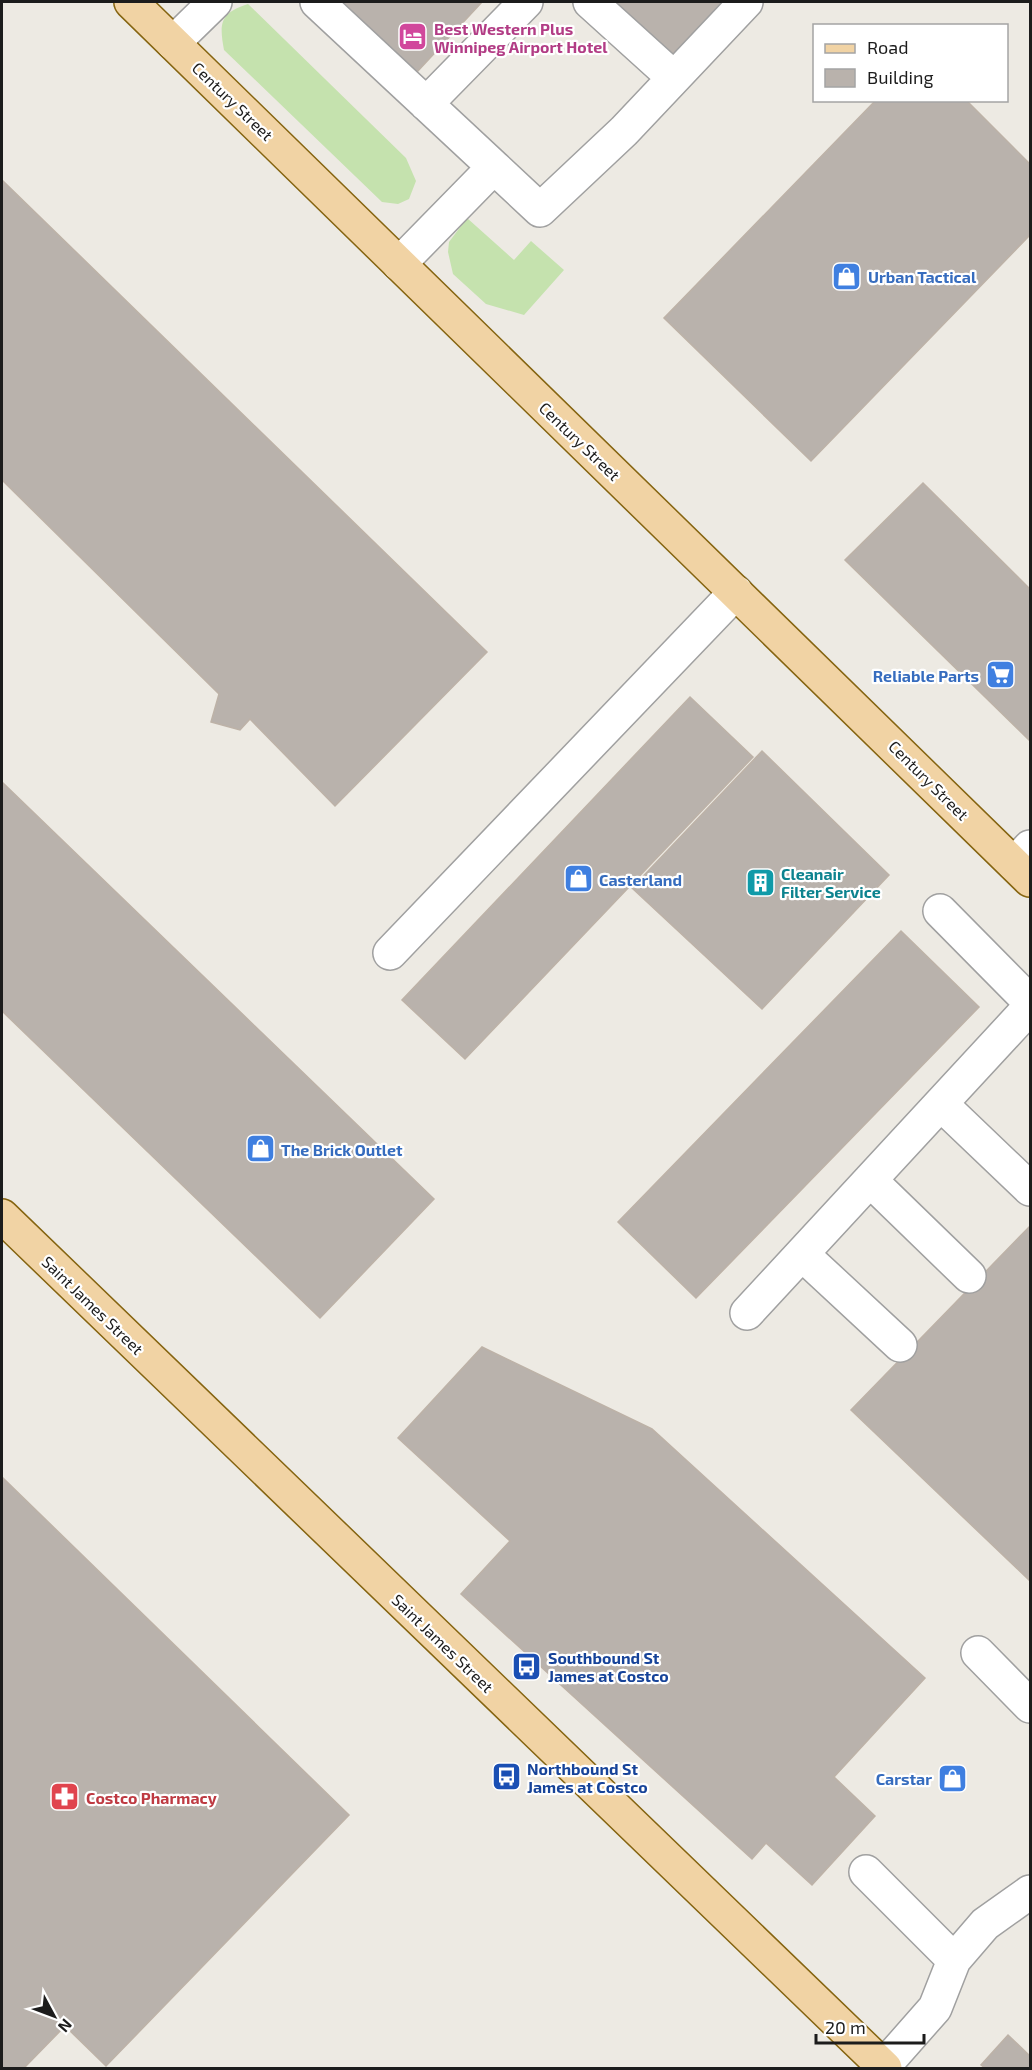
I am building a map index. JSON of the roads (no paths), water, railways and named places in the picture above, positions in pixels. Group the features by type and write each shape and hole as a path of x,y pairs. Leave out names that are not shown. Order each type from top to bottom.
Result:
{"main road":[{"name":"Century Street","path":"131,2 736,592 1025,864"},
{"name":"Saint James Street","path":"2,1216 884,2068"}],"lane":[{"path":"173,43 215,2"},
{"path":"317,2 540,210 624,131 746,2"},
{"path":"426,104 526,2"},
{"path":"590,2 674,78"},
{"path":"399,264 494,167"},
{"path":"390,953 736,592"},
{"path":"940,911 1030,1002"},
{"path":"747,1313 941,1104 1024,1028"},
{"path":"941,1104 1030,1190"},
{"path":"871,1181 969,1276"},
{"path":"802,1254 900,1345"},
{"path":"978,1653 1030,1706"},
{"path":"866,1872 954,1960"},
{"path":"884,2068 935,2008 954,1960 985,1924 1030,1892"}],"place":[{"name":"Best Western Plus Winnipeg Airport Hotel","path":"413,37"},
{"name":"Urban Tactical","path":"847,276"},
{"name":"Reliable Parts","path":"1000,675"},
{"name":"Casterland","path":"578,879"},
{"name":"Cleanair Filter Service","path":"760,882"},
{"name":"The Brick Outlet","path":"260,1149"},
{"name":"Southbound St James at Costco","path":"527,1666"},
{"name":"Northbound St James at Costco","path":"506,1777"},
{"name":"Carstar","path":"953,1778"},
{"name":"Costco Pharmacy","path":"65,1797"}]}
